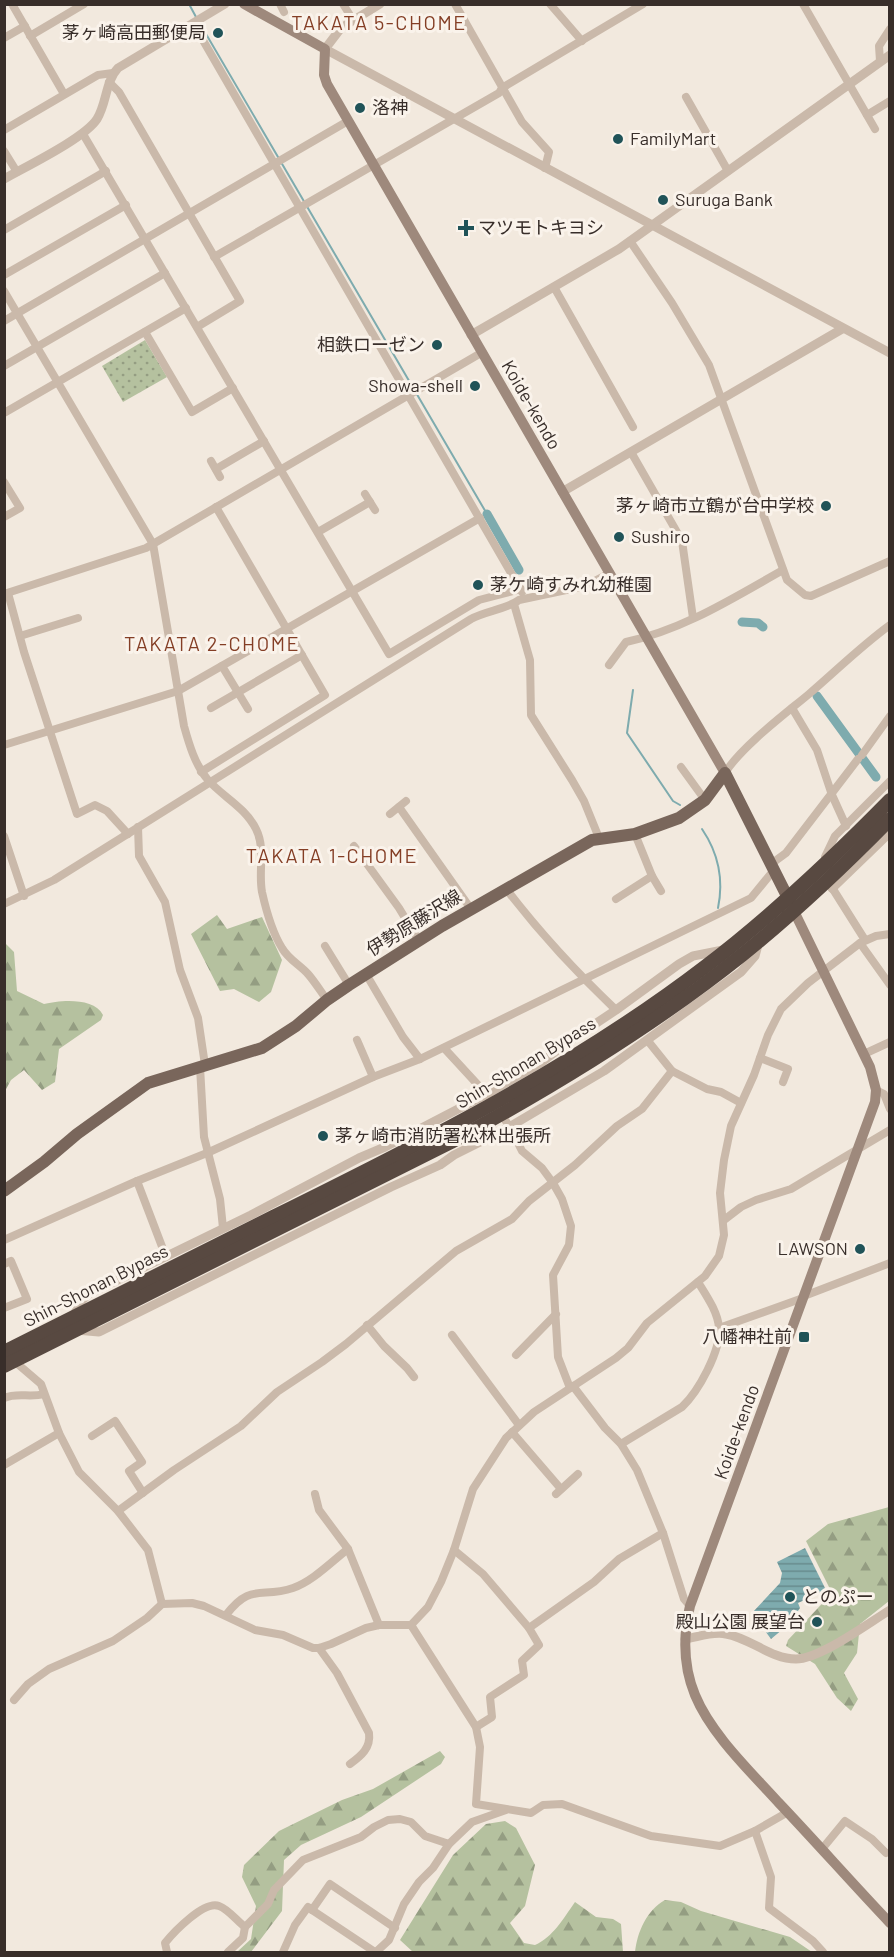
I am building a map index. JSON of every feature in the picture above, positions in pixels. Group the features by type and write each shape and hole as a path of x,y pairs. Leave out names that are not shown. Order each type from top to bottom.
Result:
{"highway":[{"name":"Shin-Shonan Bypass","path":"5,1356 441,1133 587,1049 674,990 760,923 890,802"},
{"name":"Shin-Shonan Bypass","path":"5,1356 451,1142 599,1057 677,1004 750,948 824,884 890,819"}],"main road":[{"path":"244,4 325,49"},
{"name":"Koide-kendo","path":"325,49 324,75 327,84 725,773"},
{"path":"725,773 791,904 829,877 890,814"},
{"name":"伊勢原藤沢線","path":"4,1191 77,1134 148,1083 272,1043 327,1000 366,974 471,909 599,837 635,834 679,818 705,800 725,773"},
{"path":"829,877 890,802"},
{"name":"Koide-kendo","path":"791,904 864,1054 876,1090 872,1114 690,1605 685,1639 689,1675 700,1706 716,1730 742,1763 890,1923"}],"street":[{"path":"12,4 64,94"},
{"path":"30,36 84,4"},
{"path":"4,179 83,134 97,119 111,78 127,62 225,4"},
{"path":"343,4 353,20"},
{"path":"380,4 336,32 325,49 890,353"},
{"path":"455,4 522,123 549,152 544,168"},
{"path":"550,4 582,41"},
{"path":"214,257 499,93 502,88 644,4"},
{"path":"803,4 875,129"},
{"path":"196,22 412,393 526,598"},
{"path":"4,38 24,26"},
{"path":"880,61 879,46 890,29"},
{"path":"471,335 654,225 890,55"},
{"path":"4,130 98,75 111,78 240,301 197,327"},
{"path":"686,97 728,171"},
{"path":"867,115 890,101"},
{"path":"4,321 348,121"},
{"path":"83,134 389,654 472,603 521,589"},
{"path":"4,151 17,172"},
{"path":"4,230 106,171"},
{"path":"4,275 126,205"},
{"path":"630,241 710,365 787,580 806,595 811,596 890,561"},
{"path":"4,366 165,273"},
{"path":"554,287 633,427"},
{"path":"4,291 153,544 189,742 201,772 209,782 246,814 256,830 262,860 261,889 276,935 282,949 307,973 327,1000"},
{"path":"4,413 186,308"},
{"path":"562,492 842,329"},
{"path":"145,332 192,412 233,388"},
{"path":"128,834 107,811 95,805 77,814 6,593 146,548 481,353"},
{"path":"216,469 264,441"},
{"path":"631,452 682,541 693,618"},
{"path":"211,461 220,477"},
{"path":"4,482 20,508 4,517"},
{"path":"365,494 375,510"},
{"path":"318,532 370,502"},
{"path":"201,772 325,695 216,507"},
{"path":"4,745 178,691 480,518"},
{"path":"609,664 626,642 647,638 704,615 783,570"},
{"path":"4,904 54,880 471,619 514,604 519,600 585,586 609,573"},
{"path":"514,604 530,660 531,715 584,801 599,837"},
{"path":"20,636 78,618"},
{"path":"725,773 743,752 837,667 890,625"},
{"path":"211,708 302,655"},
{"path":"222,666 248,709"},
{"path":"792,708 817,750 832,795 846,826"},
{"path":"4,1240 137,1181 207,1153 373,1077 420,1059 751,898 772,867 832,795 890,716"},
{"path":"681,767 705,800"},
{"path":"890,781 846,826 830,845 825,857 829,877 863,942 890,985"},
{"path":"390,814 403,804 471,909"},
{"path":"138,827 139,856 165,902 180,970 198,1018 204,1137 220,1199 220,1230 233,1265"},
{"path":"829,877 890,833"},
{"path":"635,834 652,876 661,891"},
{"path":"4,836 24,896"},
{"path":"354,846 399,908 419,941"},
{"path":"616,899 652,876"},
{"path":"507,890 585,980 616,1010"},
{"path":"69,1327 81,1331 99,1332 391,1187 431,1170 454,1155 569,1094 648,1041 741,972 755,956 761,936 791,904"},
{"path":"162,1604 148,1550 118,1511 79,1472 59,1433 41,1384 5,1356 69,1327 80,1303 89,1294 330,1175 359,1158 394,1143 487,1094 542,1062 679,964 693,956 729,948 791,904"},
{"path":"14,1700 27,1684 50,1669 113,1641 147,1618 162,1604 192,1604 226,1615 255,1630 283,1635 313,1648 319,1648 360,1630 379,1625 411,1625 428,1607 441,1582 454,1550 473,1489 512,1432 534,1412 616,1358 647,1323 698,1282 719,1256 724,1235 720,1193 731,1126 781,1009 863,942 890,934"},
{"path":"325,946 349,985"},
{"path":"366,974 403,1037 420,1059"},
{"path":"357,1040 373,1077"},
{"path":"648,1041 672,1071 741,1103"},
{"path":"864,1054 890,1042"},
{"path":"444,1048 487,1094 510,1127 522,1151 542,1168 565,1206 571,1226 569,1245 553,1275 558,1357 572,1387 621,1444 637,1470 663,1533 684,1599 690,1605"},
{"path":"760,1058 788,1069 783,1082"},
{"path":"118,1511 174,1470 241,1426 277,1392 322,1362 456,1251 512,1219 529,1201 553,1183 617,1126 642,1109 672,1071"},
{"path":"876,1090 884,1094 890,1108"},
{"path":"724,1220 749,1203 791,1189 890,1130"},
{"path":"137,1181 166,1257"},
{"path":"4,1264 11,1261 27,1299 4,1308"},
{"path":"719,1328 890,1263"},
{"path":"621,1444 682,1407 699,1385 715,1352 719,1328 709,1301 698,1282"},
{"path":"516,1355 556,1314"},
{"path":"367,1325 414,1377"},
{"path":"452,1335 519,1425"},
{"path":"4,1398 14,1394 28,1397 44,1394"},
{"path":"92,1436 115,1421 142,1462 129,1471 143,1493"},
{"path":"512,1432 558,1491 578,1474"},
{"path":"4,1465 59,1433"},
{"path":"315,1494 319,1510 348,1549 379,1625"},
{"path":"529,1628 594,1582 619,1559 663,1533"},
{"path":"226,1615 237,1600 245,1596 292,1588 305,1582 348,1549"},
{"path":"454,1550 483,1574 529,1628 539,1645 522,1661 524,1675 490,1697 492,1717 476,1727"},
{"path":"685,1639 726,1633 779,1655 797,1659 811,1656 827,1648 890,1610"},
{"path":"411,1625 476,1727 480,1747 476,1804 531,1813 543,1805 562,1804 651,1836 720,1846 755,1831 788,1812"},
{"path":"319,1648 337,1673 369,1733 370,1741 367,1748 350,1764"},
{"path":"296,1953 285,1950 295,1925 308,1907 376,1953 389,1940 404,1904 449,1844 472,1822 506,1810"},
{"path":"228,1953 243,1938 245,1927 268,1904 274,1890 303,1860 361,1837 388,1820 400,1819 411,1822 425,1836 449,1844"},
{"path":"822,1849 845,1821 872,1839 886,1853"},
{"path":"755,1831 771,1877 769,1908 813,1941 823,1953"},
{"path":"312,1910 330,1884 395,1928"},
{"path":"167,1953 165,1943 176,1930 194,1914 214,1905 219,1906 245,1927"}],"green space":[{"path":"145,340 167,377 123,402 102,366"},
{"path":"217,915 227,929 262,917 282,960 271,992 259,1002 234,989 220,991 191,934"},
{"path":"5,943 14,952 17,991 44,1004 67,1001 85,1003 99,1009 103,1015 101,1020 59,1049 55,1082 42,1090 24,1070 11,1080 5,1091"},
{"path":"889,1507 889,1601 860,1624 857,1653 844,1673 858,1699 851,1711 837,1698 815,1664 786,1646 788,1640 832,1593 806,1541 828,1524"},
{"path":"440,1751 445,1757 441,1764 361,1817 301,1845 284,1860 282,1911 251,1952 237,1952 251,1939 256,1906 242,1877 244,1865 279,1831 342,1800 373,1789"},
{"path":"505,1821 516,1828 535,1865 525,1906 510,1923 524,1943 535,1945 541,1942 557,1927 575,1902 596,1917 613,1919 621,1924 623,1952 413,1952 400,1940 453,1855 486,1824"},
{"path":"665,1900 681,1902 701,1911 790,1937 812,1952 635,1952 644,1922"}],"water":[{"name":"とのぷー","path":"805,1548 826,1590 798,1603 800,1608 789,1624 771,1639 752,1613 780,1583 782,1573 777,1562"}],"waterway":[{"path":"189,4 196,17"},
{"path":"199,22 487,514"},
{"path":"487,514 519,570"},
{"path":"742,622 758,623 763,627"},
{"path":"633,690 627,733 673,801 680,805"},
{"path":"817,696 876,777"},
{"path":"702,829 713,848 719,867 718,908"}],"place":[{"name":"茅ヶ崎高田郵便局","path":"218,33"},
{"name":"洛神","path":"360,108"},
{"name":"FamilyMart","path":"618,139"},
{"name":"Suruga Bank","path":"663,200"},
{"name":"マツモトキヨシ","path":"466,228"},
{"name":"相鉄ローゼン","path":"437,345"},
{"name":"Showa-shell","path":"475,386"},
{"name":"茅ヶ崎市立鶴が台中学校","path":"826,506"},
{"name":"Sushiro","path":"619,537"},
{"name":"茅ケ崎すみれ幼稚園","path":"478,585"},
{"name":"茅ヶ崎市消防署松林出張所","path":"323,1136"},
{"name":"LAWSON","path":"860,1249"},
{"name":"八幡神社前","path":"804,1337"},
{"name":"とのぷー","path":"790,1597"},
{"name":"殿山公園 展望台","path":"817,1622"}],"district":[{"name":"TAKATA 5-CHOME","path":"379,23"},
{"name":"TAKATA 2-CHOME","path":"212,644"},
{"name":"TAKATA 1-CHOME","path":"332,856"}]}
